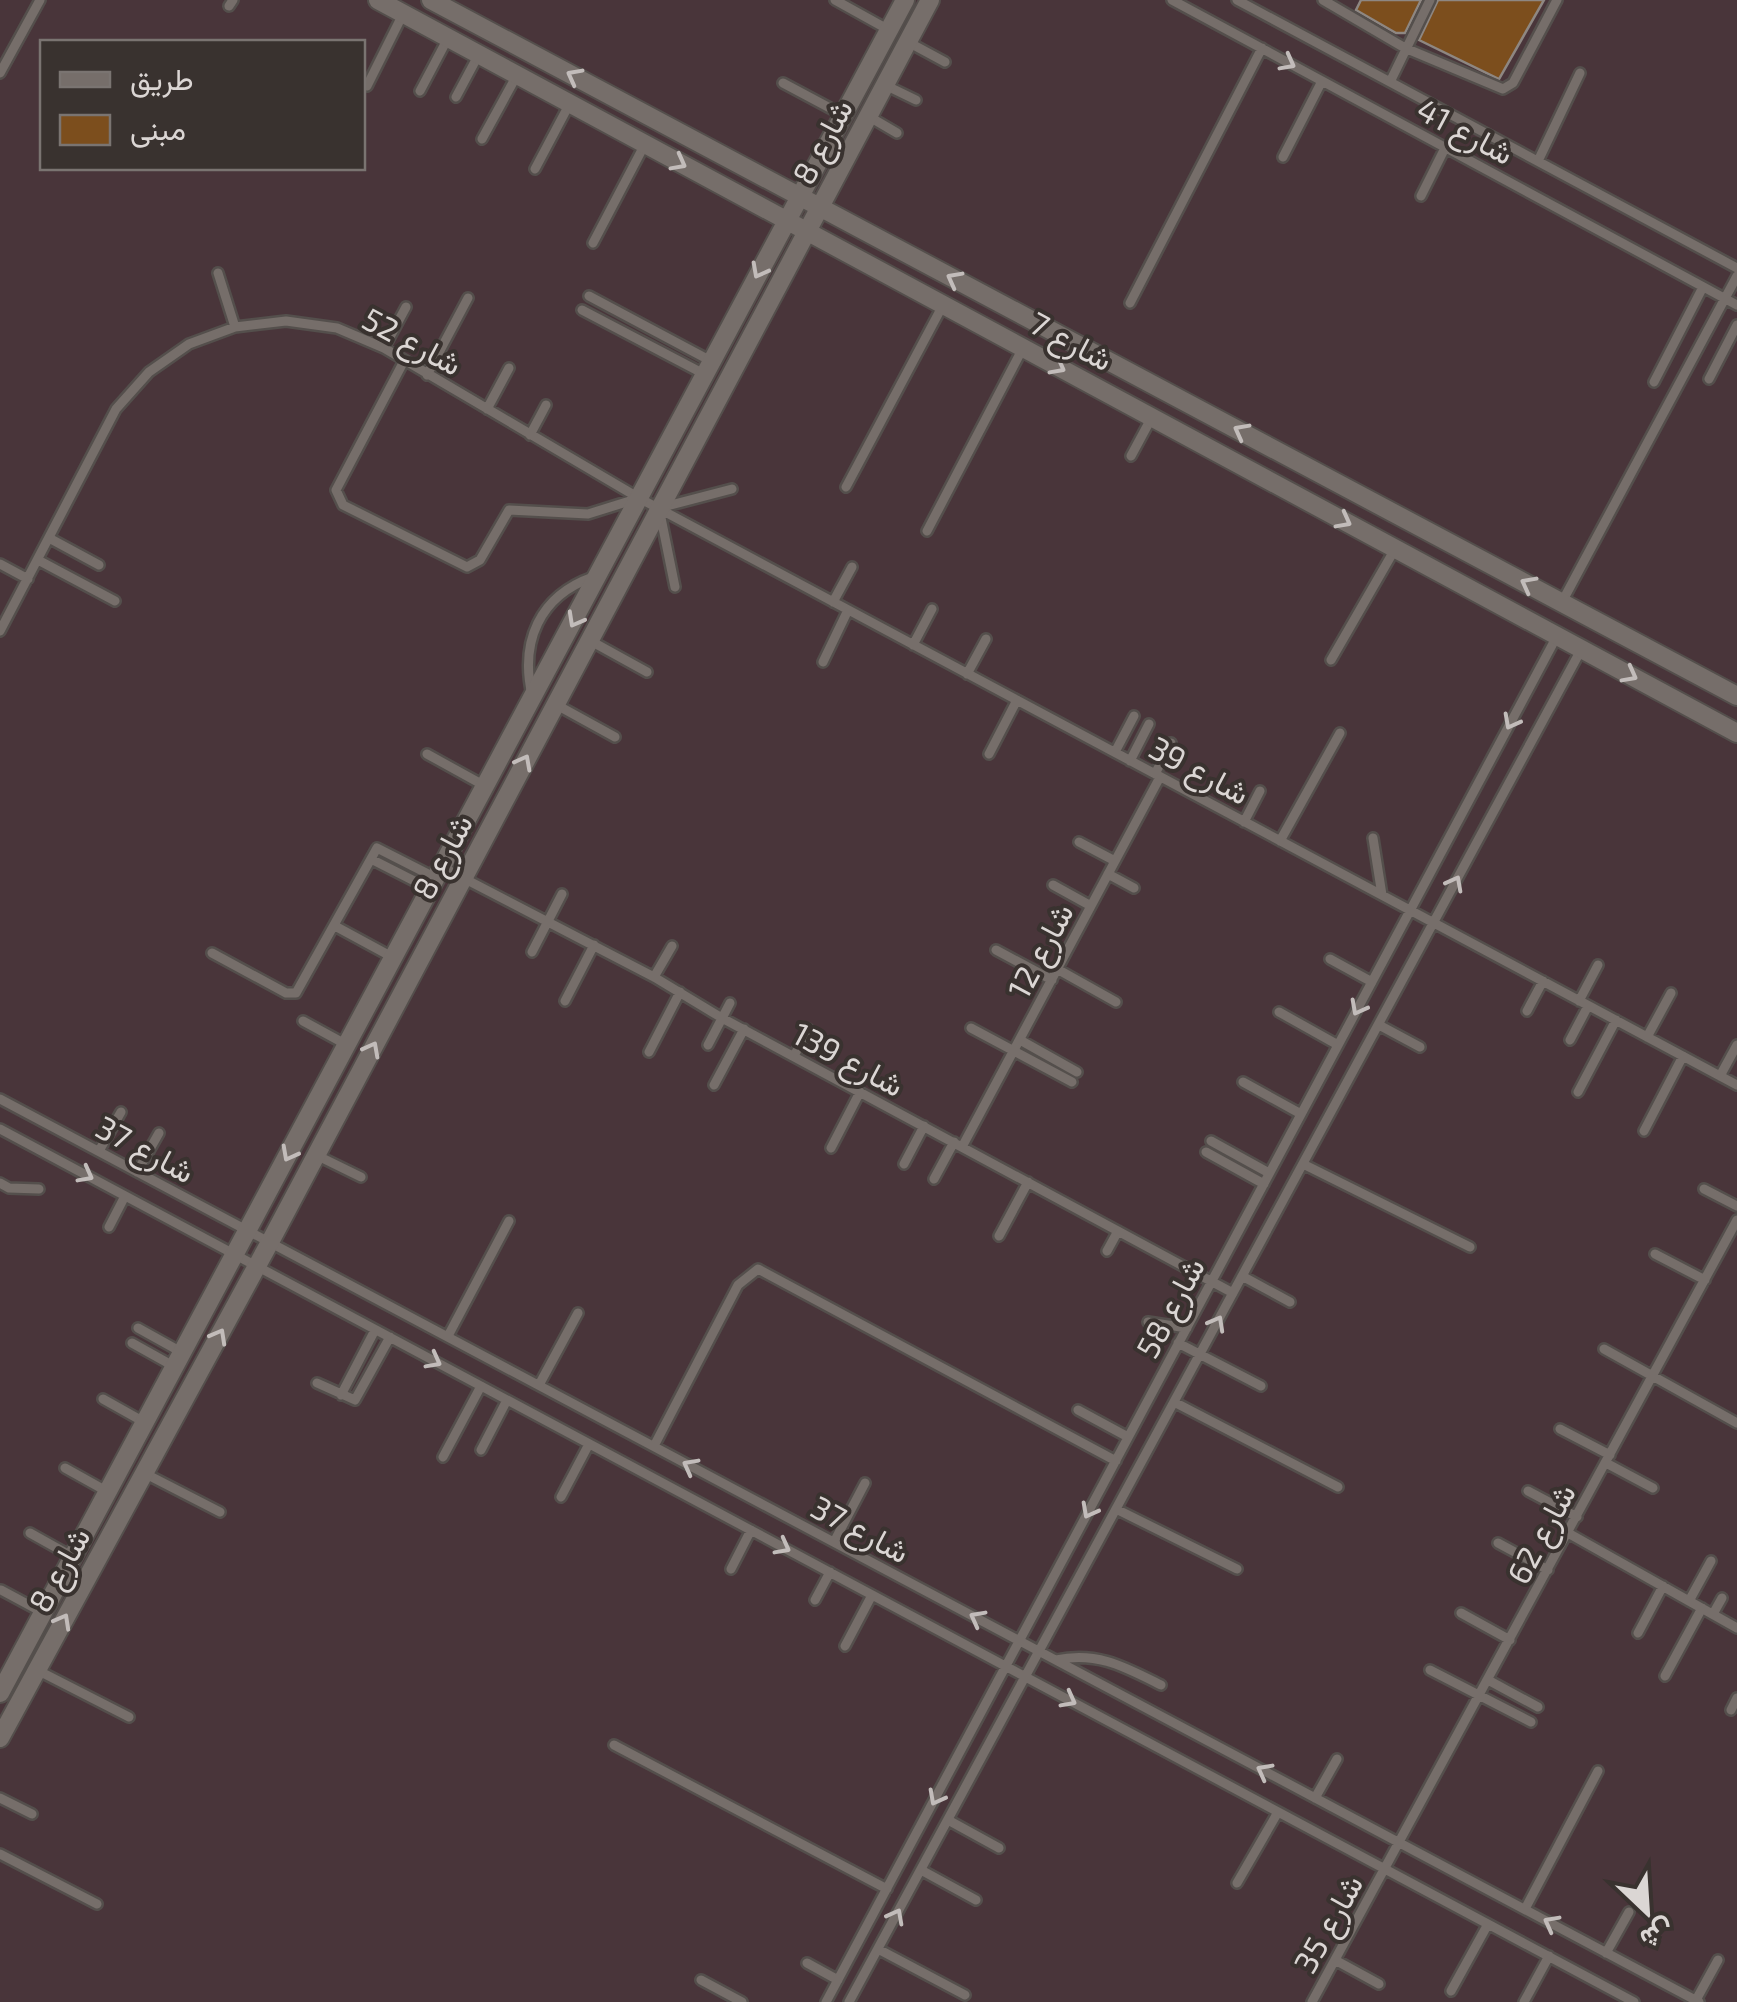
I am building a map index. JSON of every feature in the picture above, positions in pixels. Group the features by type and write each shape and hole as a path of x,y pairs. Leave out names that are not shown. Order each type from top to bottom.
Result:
{"street":[{"name":"شارع 7","path":"378,0 1737,733"},
{"name":"شارع 7","path":"432,0 1737,696"},
{"name":"شارع 8","path":"0,1693 904,0"},
{"name":"شارع 8","path":"0,1738 270,1242 930,0"}],"lane":[{"path":"0,74 40,0"},
{"path":"836,0 889,30"},
{"name":"شارع 41","path":"1172,0 1737,305"},
{"name":"شارع 41","path":"1237,0 1737,268"},
{"path":"1323,0 1406,48 1507,88 1558,0"},
{"path":"1390,82 1430,0"},
{"path":"367,86 404,14"},
{"path":"420,91 448,38"},
{"path":"908,42 945,62"},
{"path":"1130,304 1262,48"},
{"path":"456,97 478,54"},
{"path":"1538,161 1580,73"},
{"path":"482,140 517,75"},
{"path":"1284,157 1322,81"},
{"path":"783,83 843,114"},
{"path":"885,85 916,100"},
{"path":"535,169 570,103"},
{"path":"868,116 897,132"},
{"path":"593,243 645,144"},
{"path":"1421,196 1445,148"},
{"path":"218,273 235,327"},
{"path":"1562,602 1737,276"},
{"path":"1654,382 1703,286"},
{"path":"588,296 708,368"},
{"path":"427,375 468,298"},
{"path":"846,488 943,305"},
{"path":"384,348 406,307"},
{"path":"582,310 708,368"},
{"name":"شارع 52","path":"0,632 116,409 149,372 189,344 235,327 286,321 337,328 384,348 639,498"},
{"path":"1709,379 1737,325"},
{"path":"927,530 1024,348"},
{"path":"404,361 336,490 343,505 467,567 480,560 509,510 588,514 639,498"},
{"path":"487,409 508,368"},
{"path":"530,435 546,404"},
{"path":"1132,456 1152,417"},
{"path":"675,587 659,508 732,489"},
{"name":"شارع 39","path":"639,498 1737,1085"},
{"path":"50,538 98,565"},
{"path":"1331,660 1395,549"},
{"path":"38,560 115,601"},
{"path":"0,564 28,579"},
{"path":"833,602 852,567"},
{"path":"532,696 526,670 528,644 537,620 554,598 575,583 600,574"},
{"path":"913,645 932,609"},
{"path":"823,662 848,610"},
{"name":"شارع 58","path":"826,2002 1557,636"},
{"path":"967,674 986,639"},
{"path":"589,640 647,672"},
{"name":"شارع 58","path":"849,2002 1582,649"},
{"path":"989,754 1017,700"},
{"path":"555,704 615,737"},
{"path":"1115,752 1134,716"},
{"path":"1130,761 1150,724"},
{"path":"1280,841 1340,733"},
{"name":"شارع 12","path":"934,1179 1020,1040 1115,861 1171,743"},
{"path":"426,754 485,786"},
{"path":"1244,822 1260,790"},
{"path":"1373,838 1382,895"},
{"path":"1079,842 1115,861"},
{"path":"212,954 286,993 296,993 377,848 436,878"},
{"path":"371,859 436,878"},
{"path":"1108,874 1134,888"},
{"name":"شارع 139","path":"436,878 463,878 654,976 722,1018 1233,1293"},
{"path":"1053,885 1091,906"},
{"path":"532,952 562,894"},
{"path":"335,926 394,958"},
{"path":"564,1000 594,945"},
{"path":"654,976 672,946"},
{"path":"996,950 1052,980"},
{"path":"1330,959 1372,982"},
{"path":"1570,1040 1598,965"},
{"path":"1057,969 1116,1002"},
{"path":"1527,1011 1543,981"},
{"path":"649,1052 680,992"},
{"path":"1647,1037 1671,993"},
{"path":"708,1044 730,1003"},
{"path":"1279,1012 1338,1045"},
{"path":"1578,1092 1616,1020"},
{"path":"304,1021 347,1045"},
{"path":"1378,1024 1420,1048"},
{"path":"970,1028 1072,1082"},
{"path":"714,1085 744,1030"},
{"path":"794,1056 808,1030"},
{"path":"1020,1040 1077,1072"},
{"path":"1720,1076 1737,1045"},
{"path":"1644,1131 1683,1056"},
{"path":"1242,1082 1301,1114"},
{"path":"830,1148 860,1092"},
{"name":"شارع 37","path":"0,1098 1698,2001"},
{"path":"99,1151 121,1112"},
{"path":"904,1164 924,1126"},
{"path":"0,1144 2,1132"},
{"name":"شارع 37","path":"2,1132 1634,2002"},
{"path":"138,1172 159,1133"},
{"path":"1211,1141 1270,1173"},
{"path":"1206,1152 1264,1184"},
{"path":"316,1155 361,1177"},
{"path":"1303,1164 1470,1247"},
{"path":"999,1236 1028,1182"},
{"path":"0,1183 9,1188 39,1189"},
{"path":"1704,1189 1737,1206"},
{"path":"109,1227 125,1196"},
{"name":"شارع 62","path":"1386,1869 1737,1220"},
{"path":"448,1336 509,1221"},
{"path":"1107,1251 1118,1231"},
{"path":"1656,1254 1704,1280"},
{"path":"654,1446 738,1285 746,1274 758,1270 1116,1460"},
{"path":"1242,1276 1290,1302"},
{"path":"539,1386 578,1312"},
{"path":"1148,1322 1187,1328"},
{"path":"138,1328 179,1360"},
{"path":"341,1394 375,1330"},
{"path":"317,1383 354,1400 390,1337"},
{"path":"132,1343 179,1360"},
{"path":"1178,1343 1261,1386"},
{"path":"1604,1349 1737,1423"},
{"path":"443,1457 481,1386"},
{"path":"102,1399 145,1423"},
{"path":"481,1450 507,1400"},
{"path":"1174,1402 1338,1487"},
{"path":"1078,1410 1128,1437"},
{"path":"1560,1430 1653,1488"},
{"path":"561,1497 589,1444"},
{"path":"65,1468 108,1492"},
{"path":"144,1473 220,1512"},
{"path":"834,1542 865,1483"},
{"path":"1528,1491 1577,1517"},
{"path":"1116,1509 1236,1568"},
{"path":"731,1569 751,1530"},
{"path":"30,1533 73,1557"},
{"path":"1568,1533 1737,1628"},
{"path":"1497,1546 1547,1572"},
{"path":"1689,1601 1711,1561"},
{"path":"815,1600 830,1572"},
{"path":"1638,1632 1663,1586"},
{"path":"1,1590 43,1613"},
{"path":"845,1646 872,1595"},
{"path":"1713,1614 1722,1598"},
{"path":"1665,1676 1702,1608"},
{"path":"1461,1614 1510,1640"},
{"path":"1056,1660 1091,1656 1108,1660 1161,1685"},
{"path":"37,1670 129,1717"},
{"path":"1430,1670 1531,1722"},
{"path":"1488,1680 1538,1706"},
{"path":"1731,1710 1737,1698"},
{"path":"614,1744 886,1889"},
{"path":"1315,1798 1337,1759"},
{"path":"1525,1910 1598,1771"},
{"path":"0,1798 32,1814"},
{"path":"1237,1883 1278,1812"},
{"path":"948,1820 999,1848"},
{"path":"0,1854 97,1904"},
{"name":"شارع 35","path":"1312,2002 1386,1869"},
{"path":"921,1870 976,1900"},
{"path":"1606,1953 1628,1912"},
{"path":"1451,1991 1488,1924"},
{"path":"878,1948 964,1995"},
{"path":"1524,2002 1549,1956"},
{"path":"1335,1960 1379,1984"},
{"path":"1698,2001 1718,1960"},
{"path":"807,1963 838,1980"},
{"path":"701,1980 742,2002"}],"shaded area":[{"path":"0,0 1737,0 1737,2002 0,2002"}],"building":[{"path":"1361,0 1421,0 1405,33 1396,33 1356,10"},
{"path":"1438,0 1544,0 1499,79 1419,40"}]}
